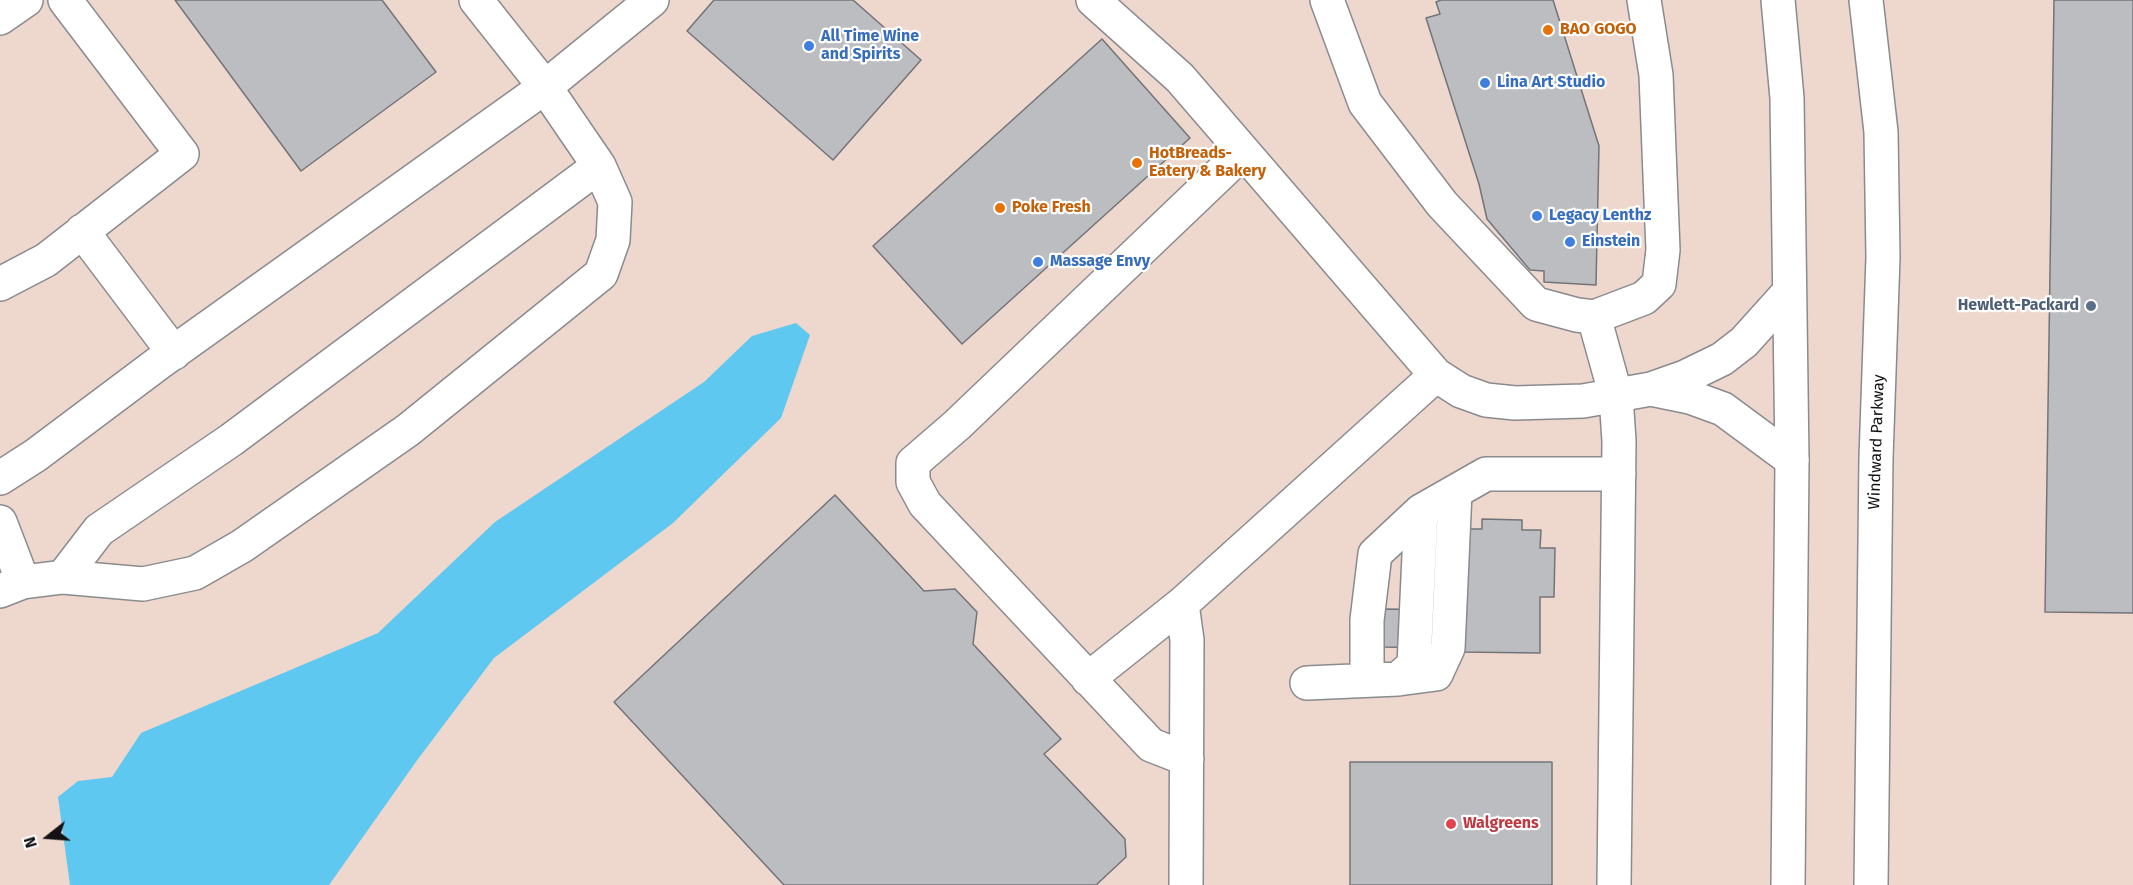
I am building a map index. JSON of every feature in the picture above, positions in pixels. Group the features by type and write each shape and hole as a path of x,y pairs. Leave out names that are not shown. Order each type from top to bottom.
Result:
{"main road":[{"path":"0,18 26,0"},
{"path":"0,284 46,260 182,154 65,0"},
{"path":"0,522 11,586 63,577 143,584 195,573 242,546 408,430 601,274 613,240 615,202 599,166 544,87 476,0"},
{"path":"1093,0 1180,78 1436,375 1461,391 1486,400 1515,403 1616,396 1651,389 1685,377 1722,359 1744,342 1789,292"},
{"path":"1327,0 1365,103 1442,204 1536,304 1594,317 1644,298 1659,284 1663,250 1656,75 1644,0"},
{"path":"1778,0 1787,98 1792,460 1788,885"},
{"name":"Windward Parkway","path":"1866,0 1881,132 1883,257 1876,458 1870,885"},
{"path":"0,478 36,455 544,87 645,2"},
{"path":"1187,759 1151,745 925,504 913,482 913,463 957,425 1243,153"},
{"path":"63,577 99,530 231,440 599,166"},
{"path":"82,231 174,353"},
{"path":"1594,317 1616,396 1619,474 1614,885"},
{"path":"1088,679 1182,604 1436,375"},
{"path":"1651,389 1690,397 1723,409 1792,460"},
{"path":"1395,678 1400,647 1397,609 1399,545 1439,502 1486,474 1619,474"},
{"path":"1307,683 1436,674 1448,648 1439,502"},
{"path":"1182,604 1187,640 1186,885"}],"shaded area":[{"path":"0,0 2133,0 2133,885 0,885"}],"water":[{"path":"796,323 810,335 781,418 673,523 494,658 418,759 329,885 70,885 58,797 78,781 112,777 141,733 378,633 495,522 704,382 752,336"}],"building":[{"path":"175,0 382,0 436,72 301,171"},
{"path":"714,0 853,0 921,60 833,160 687,31"},
{"path":"1441,0 1553,0 1599,146 1596,285 1544,282 1544,271 1530,270 1487,219 1479,184 1426,18 1440,14 1436,2"},
{"name":"Hewlett-Packard","path":"2054,0 2133,0 2133,613 2045,612"},
{"path":"1102,39 1190,138 962,344 873,246"},
{"path":"835,495 924,591 955,589 977,612 973,644 1061,739 1044,754 1125,839 1126,857 1096,885 784,885 614,702"},
{"path":"1482,519 1522,520 1522,530 1541,530 1540,548 1555,548 1554,597 1540,597 1540,653 1461,652 1463,529 1482,529"},
{"path":"1380,609 1462,610 1461,648 1380,647"},
{"name":"Walgreens","path":"1350,762 1552,762 1552,885 1350,885"}],"place":[{"name":"BAO GOGO","path":"1548,30"},
{"name":"All Time Wine and Spirits","path":"809,46"},
{"name":"Lina Art Studio","path":"1485,83"},
{"name":"HotBreads- Eatery & Bakery","path":"1137,163"},
{"name":"Poke Fresh","path":"1000,208"},
{"name":"Legacy Lenthz","path":"1537,216"},
{"name":"Einstein","path":"1570,242"},
{"name":"Massage Envy","path":"1038,262"},
{"name":"Hewlett-Packard","path":"2091,306"},
{"name":"Walgreens","path":"1451,824"}]}
